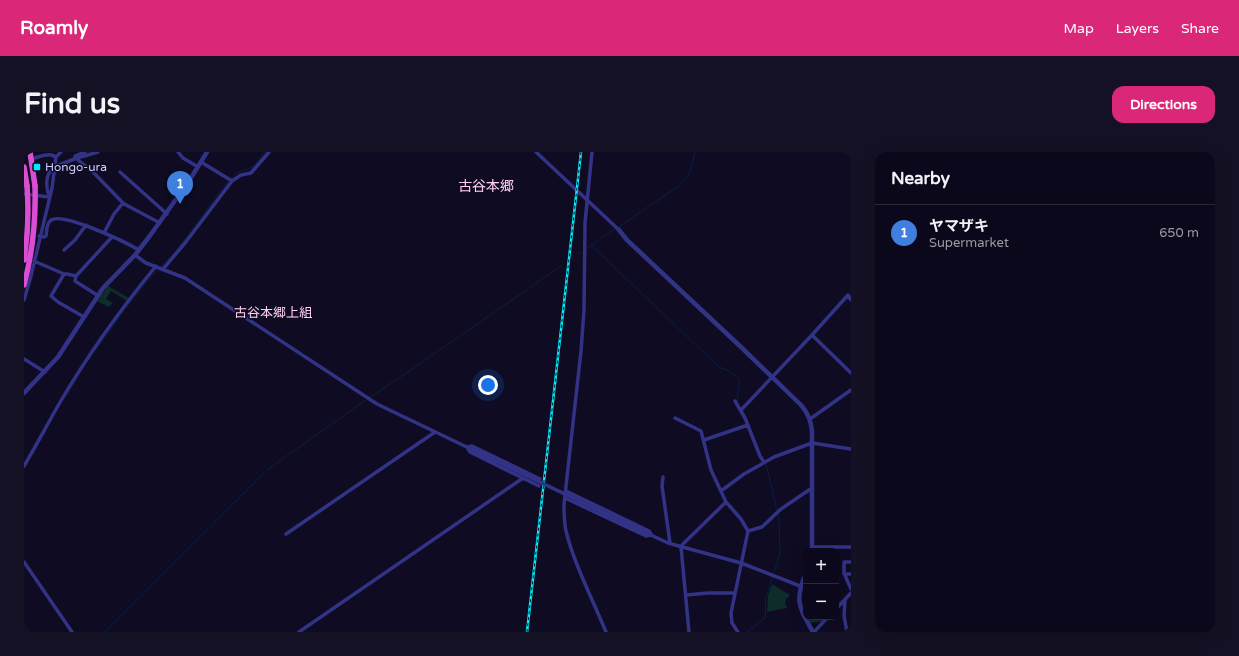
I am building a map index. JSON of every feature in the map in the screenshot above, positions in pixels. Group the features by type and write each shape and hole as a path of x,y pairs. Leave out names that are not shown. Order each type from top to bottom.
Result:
{"highway":[{"path":"24,285 32,252 36,210 35,186 30,152"},
{"path":"24,167 29,212 24,260"}],"street":[{"path":"24,300 49,197 56,157 60,152"},
{"path":"76,158 77,154 85,152"},
{"path":"59,165 76,158 98,152"},
{"path":"178,152 182,158 198,167"},
{"path":"24,393 58,357 97,296 135,255 160,223 207,152"},
{"path":"163,269 185,243 232,181 241,175 251,173 269,152"},
{"path":"536,152 742,348 801,405 806,412 810,418 812,431 813,548"},
{"path":"592,152 585,223 584,310 581,351 564,516 566,530 575,558 606,632"},
{"path":"31,159 49,154 56,157"},
{"path":"76,158 99,178 123,203 160,223"},
{"path":"201,162 232,181"},
{"path":"49,197 47,190 48,174 53,169"},
{"path":"120,172 166,214"},
{"path":"24,194 49,197"},
{"path":"104,233 114,214 123,203"},
{"path":"40,236 46,236 48,223 54,219 68,220 104,233 139,250"},
{"path":"64,250 75,240 86,226"},
{"path":"97,296 75,281 76,276 112,237"},
{"path":"135,255 143,261 190,281 372,401 651,535 681,547 741,562 800,586"},
{"path":"34,261 64,274 76,276"},
{"path":"24,466 59,404 90,355 122,308 156,266"},
{"path":"64,274 51,296 58,302 84,316"},
{"path":"741,410 850,294"},
{"path":"850,294 851,300"},
{"path":"812,335 851,373"},
{"path":"24,359 45,372"},
{"path":"810,418 851,390"},
{"path":"735,401 741,410 760,456 764,462"},
{"path":"675,418 702,431 711,470 720,491 726,498 726,502 740,518 748,531 731,613 732,623 738,632"},
{"path":"704,440 748,425"},
{"path":"286,534 435,432"},
{"path":"720,491 764,462 812,443 851,449"},
{"path":"467,447 472,446 540,479"},
{"path":"467,447 470,452 539,486"},
{"path":"663,476 662,486 670,543"},
{"path":"299,632 523,478"},
{"path":"748,531 762,527 781,509 812,488"},
{"path":"566,491 649,531 651,535"},
{"path":"565,498 646,536 651,535"},
{"path":"689,632 681,547 682,544 726,502"},
{"path":"826,548 851,546"},
{"path":"24,562 72,632"},
{"path":"851,562 844,562 844,574 851,589"},
{"path":"844,574 851,574"},
{"path":"803,580 800,586 800,606 813,632 825,620"},
{"path":"686,595 735,593"},
{"path":"839,606 851,593"},
{"path":"845,600 844,616 847,632"}],"green space":[{"path":"108,286 129,298 127,301 111,291 106,299 113,303 109,307 97,301"},
{"path":"772,584 790,595 786,598 785,603 787,608 767,612 768,596"},
{"path":"809,620 823,620 822,621 811,623"}],"waterway":[{"path":"231,178 237,173 253,167 265,152"},
{"path":"619,227 680,185 689,174 695,152"},
{"path":"161,266 172,256 229,180"},
{"path":"586,249 616,228"},
{"path":"592,246 719,367 729,371 739,379 737,402"},
{"path":"578,254 582,252"},
{"path":"447,345 561,266"},
{"path":"126,308 147,281 158,270"},
{"path":"92,355 124,311"},
{"path":"371,397 444,347"},
{"path":"87,362 91,357"},
{"path":"67,395 83,368"},
{"path":"267,470 366,400"},
{"path":"765,463 777,511"},
{"path":"211,526 264,473"},
{"path":"774,573 780,553 778,514"},
{"path":"141,596 209,528"},
{"path":"747,632 765,618 766,597 773,576"},
{"path":"105,632 139,598"}],"railway":[{"path":"527,632 581,152"}],"place":[{"name":"Hongo-ura","path":"37,167"},
{"name":"ヤマザキ","path":"180,204"}],"district":[{"name":"古谷本郷","path":"486,186"},
{"name":"古谷本郷上組","path":"273,313"}]}
